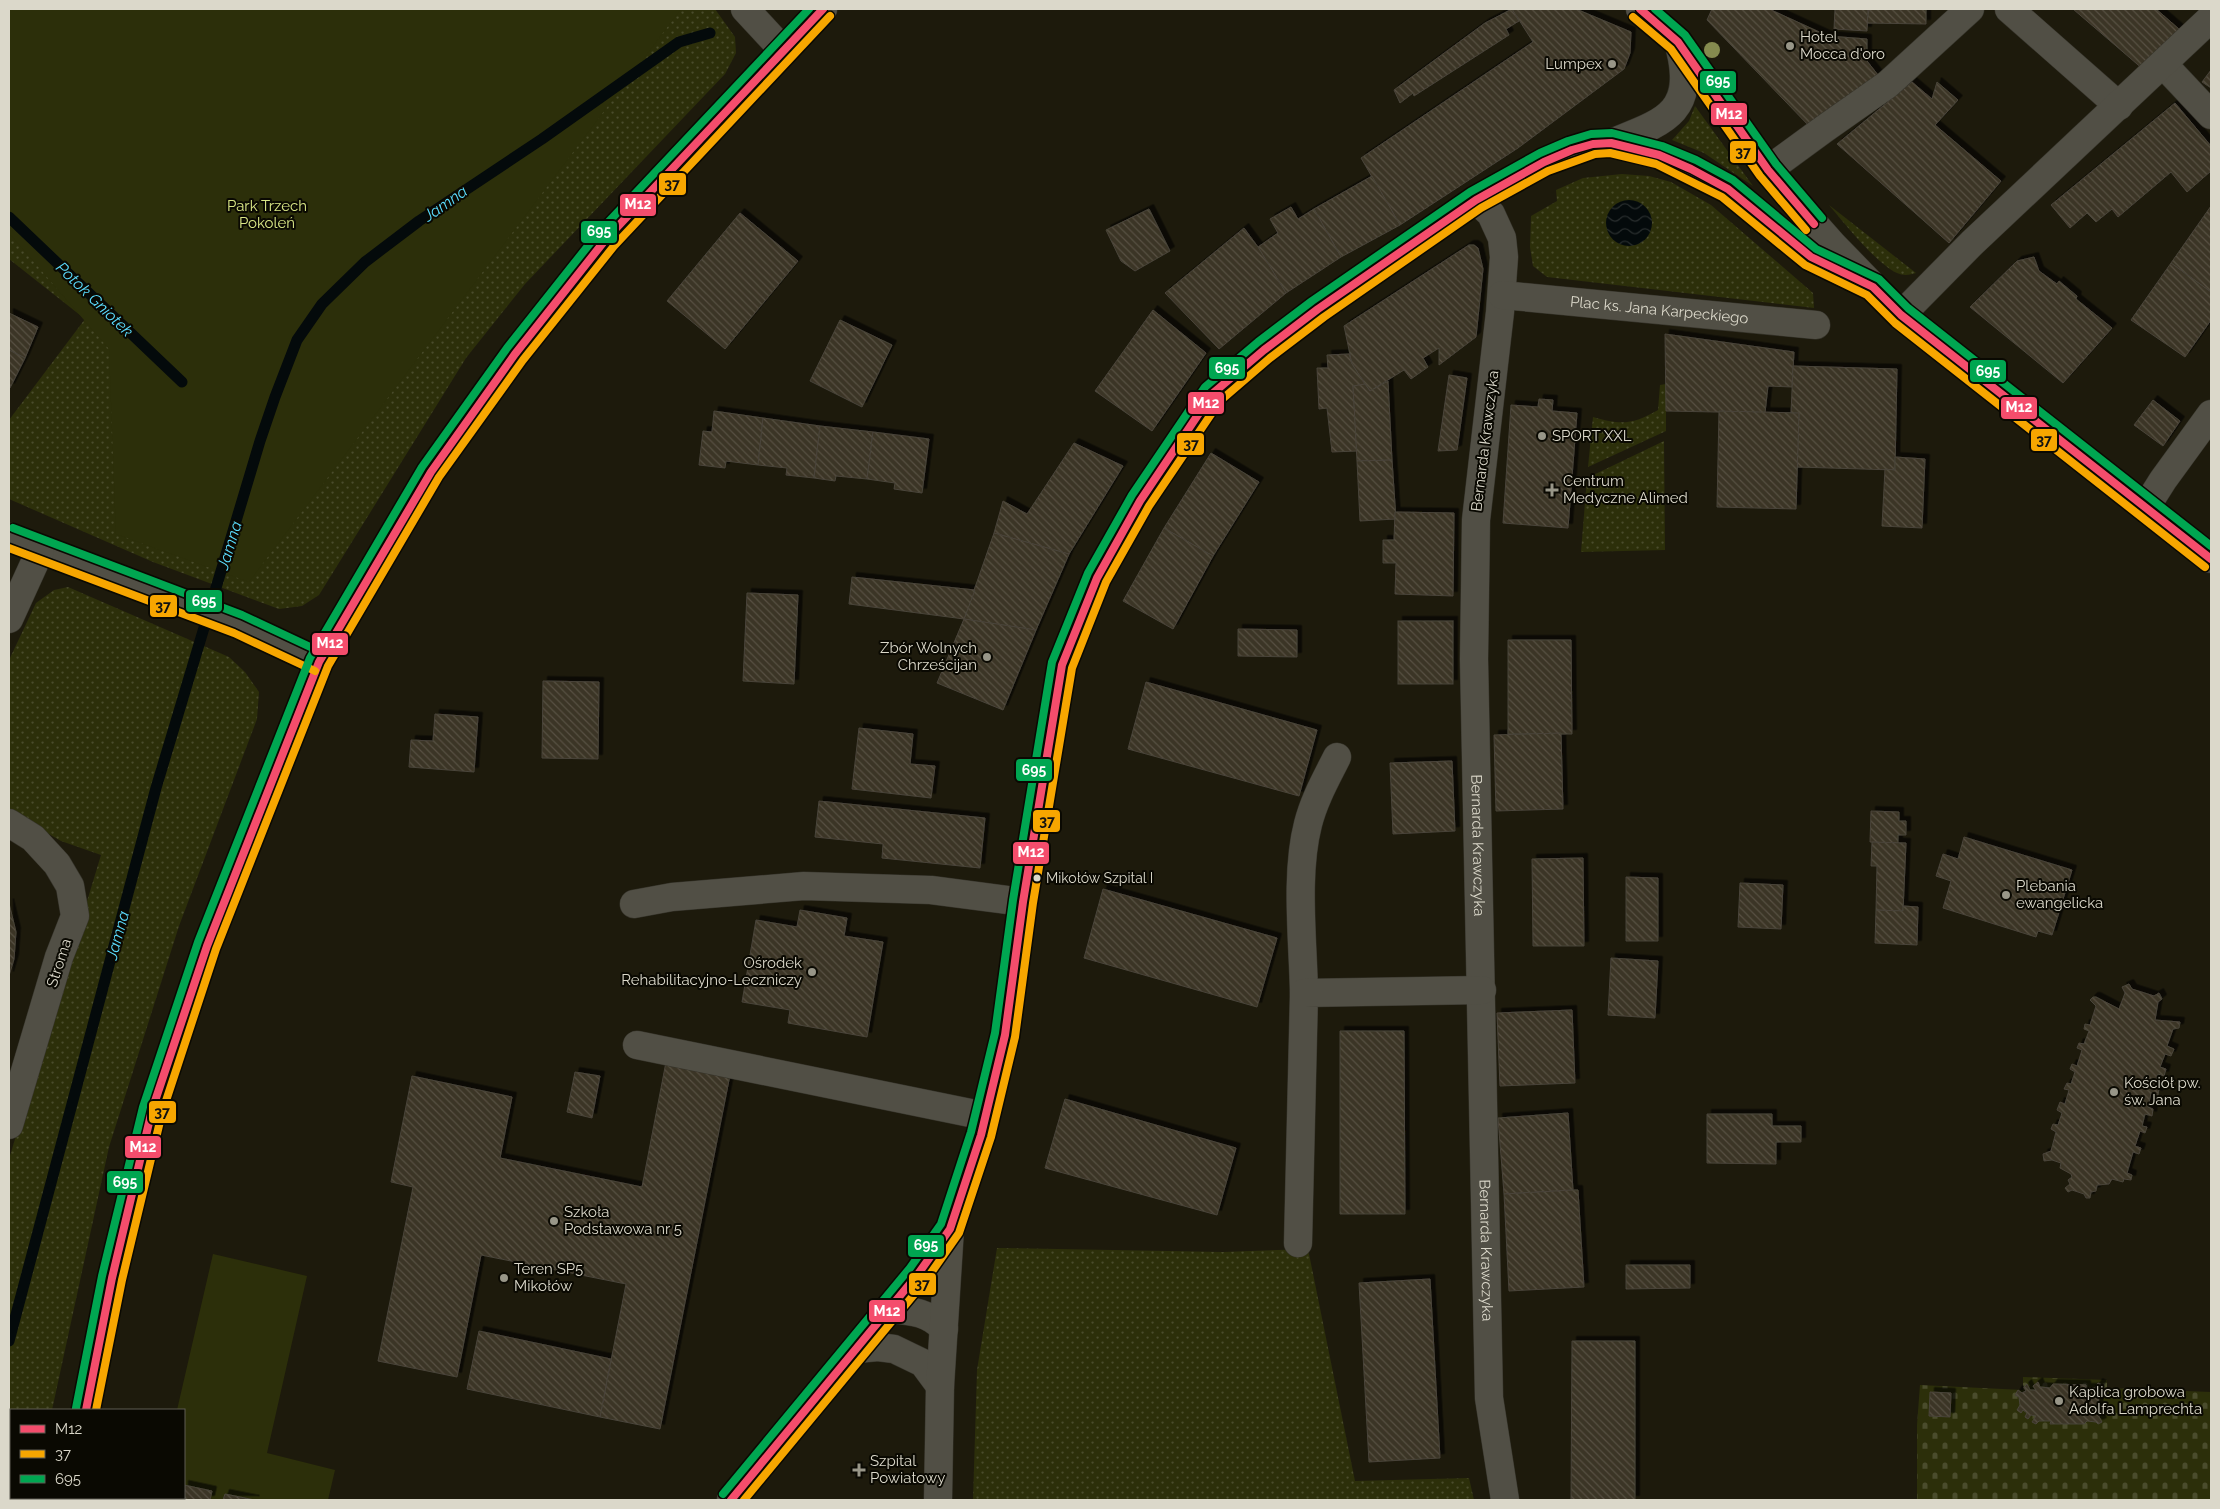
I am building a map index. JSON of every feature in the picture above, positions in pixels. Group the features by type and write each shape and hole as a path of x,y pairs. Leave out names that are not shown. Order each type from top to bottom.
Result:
{"street":[{"path":"745,9 783,50"},
{"path":"86,1409 112,1278 152,1110 207,946 319,662 431,472 515,354 606,239 823,9"},
{"path":"1640,9 1678,42 1768,170 1833,245 1901,315 2211,558"},
{"path":"1768,170 1888,84 1970,9"},
{"path":"2009,9 2119,106"},
{"path":"1901,315 1979,237 2211,18"},
{"path":"1611,143 1663,120 1675,108 1684,91 1684,67 1678,42"},
{"path":"2163,64 2211,115"},
{"path":"938,1500 940,1386 950,1229 985,1116 1005,1035 1023,902 1062,665 1097,578 1140,502 1212,394 1264,350 1318,309 1476,200 1532,168 1572,150 1593,144 1611,143 1659,155 1691,169 1728,189 1811,257 1873,287"},
{"name":"Bernarda Krawczyka","path":"1476,200 1491,214 1502,238 1504,257 1502,295 1476,520 1474,659 1489,1398 1504,1500"},
{"name":"Plac ks. Jana Karpeckiego","path":"1502,295 1816,325"},
{"path":"2146,507 2163,480 2211,414"},
{"path":"9,537 40,551 238,624 319,662"},
{"path":"9,619 40,551"},
{"path":"1298,1244 1304,993 1303,852 1314,802 1337,758"},
{"name":"Stroma","path":"9,823 34,838 57,864 70,886 75,916 59,957 9,1125"},
{"path":"634,904 672,897 804,886 931,890 1023,902"},
{"path":"1304,993 1482,990"},
{"path":"636,1045 985,1116"},
{"path":"731,1500 918,1274 950,1229"},
{"path":"889,1309 919,1312 936,1321 944,1329"},
{"path":"856,1349 878,1347 894,1349 923,1363 940,1386"}],"green space":[{"name":"Park Trzech Pokoleń","path":"9,9 715,9 735,37 736,53 725,74 525,284 466,358 319,595 302,606 279,609 153,562 9,499 9,420 85,319 9,259"},
{"name":"Park Trzech Pokoleń","path":"9,9 681,9 249,582 116,534 109,349 9,233"},
{"path":"1695,106 1753,186 1704,153 1672,140 1689,121"},
{"path":"1622,174 1649,176 1671,182 1711,205 1813,293 1814,308 1547,277 1533,266 1530,247 1531,216 1557,201 1556,190 1583,178"},
{"path":"1829,205 1916,273 1902,275 1880,261"},
{"path":"1666,384 1666,431 1588,467 1593,417 1619,422 1641,419 1658,410 1660,385"},
{"path":"1664,441 1665,550 1581,552 1587,478"},
{"path":"68,587 229,657 245,672 259,692 257,719 179,926 109,1147 52,1409 10,1409 10,1499 31,1500 9,1500 9,1159 101,855 61,841 9,811 9,660 36,603 54,590"},
{"path":"997,1248 1223,1252 1308,1249 1355,1481 1469,1478 1474,1500 973,1500 977,1370"},
{"path":"213,1254 307,1276 267,1453 335,1470 328,1500 158,1500 185,1499 185,1409 177,1409"},
{"path":"2023,1377 2107,1380 2107,1388 2211,1392 2211,1500 1917,1500 1917,1425 1920,1385 2023,1390"}],"water":[{"path":"1634,200 1646,206 1651,214 1651,232 1646,240 1638,245 1624,246 1612,240 1607,232 1606,218 1612,206 1620,201"}],"building":[{"path":"1512,9 1576,9 1631,32 1630,53 1624,69 1518,148 1400,225 1361,158 1533,42"},
{"path":"1512,9 1519,21 1506,29 1509,35 1414,96 1413,93 1400,103 1394,90 1485,23"},
{"path":"1712,9 1769,9 1828,36 1867,39 1867,61 1878,75 1811,128 1707,20"},
{"path":"1835,9 1868,9 1867,31 1834,29"},
{"path":"1869,9 1926,9 1926,24 1867,23"},
{"path":"2073,9 2156,9 2179,29 2144,70"},
{"path":"2211,70 2211,88 2202,82"},
{"path":"1912,82 1932,99 1937,82 1958,100 1935,125 2001,181 1949,243 1837,144"},
{"path":"2175,103 2211,146 2211,171 2187,192 2171,172 2118,217 2112,209 2096,222 2087,213 2070,228 2051,205"},
{"path":"1372,176 1400,225 1341,257 1314,209"},
{"path":"2211,206 2211,292 2171,263"},
{"path":"1291,207 1298,219 1314,209 1341,257 1286,293 1258,247 1278,233 1270,219"},
{"path":"1149,209 1170,251 1135,271 1121,261 1106,230"},
{"path":"740,213 798,261 725,349 667,301"},
{"path":"1244,228 1286,293 1219,349 1165,293"},
{"path":"1469,245 1474,245 1478,248 1483,269 1476,337 1439,365 1439,348 1423,358 1428,367 1411,379 1404,370 1370,391 1352,364 1344,326"},
{"path":"2034,257 2039,271 2057,284 2059,281 2077,296 2076,299 2112,328 2063,383 1970,307 2017,261"},
{"path":"2171,263 2211,292 2211,320 2185,357 2131,320"},
{"path":"1153,310 1206,353 1152,431 1095,391"},
{"path":"9,313 38,327 25,358 9,350"},
{"path":"840,320 892,345 862,407 810,381"},
{"path":"1665,334 1794,352 1792,387 1768,386 1765,413 1666,411"},
{"path":"9,350 25,358 10,388 9,387"},
{"path":"1349,354 1352,364 1365,384 1353,386 1357,451 1332,452 1327,408 1319,409 1317,368 1328,368 1327,355"},
{"path":"1793,366 1897,369 1895,470 1797,467 1799,413 1791,414"},
{"path":"1449,375 1467,378 1457,450 1438,451"},
{"path":"1388,381 1392,460 1357,461 1353,386 1365,384 1370,391"},
{"path":"1539,399 1553,400 1552,411 1577,413 1568,528 1503,523 1511,405 1538,407"},
{"path":"2153,400 2180,421 2163,446 2134,425"},
{"path":"714,411 763,418 758,465 726,461 725,468 699,465 703,431 712,432"},
{"path":"1719,411 1799,413 1796,509 1717,507"},
{"path":"763,418 820,426 814,478 786,475 787,468 758,465"},
{"path":"820,426 873,432 867,479 836,476 835,481 814,478"},
{"path":"873,432 929,439 922,493 894,489 895,483 867,479"},
{"path":"1074,443 1123,466 1069,554 994,533 1003,501 1027,514"},
{"path":"1211,453 1259,482 1213,556 1164,528"},
{"path":"1895,457 1925,459 1922,528 1882,526 1885,469 1895,470"},
{"path":"1392,460 1396,519 1360,521 1357,461"},
{"path":"1395,512 1454,513 1453,596 1395,594 1396,563 1383,563 1383,540 1394,540"},
{"path":"1164,528 1213,556 1173,629 1123,601"},
{"path":"994,533 1069,554 1036,630 964,619"},
{"path":"852,577 975,590 964,619 849,604"},
{"path":"747,593 798,595 794,684 743,681"},
{"name":"Zbór Wolnych Chrześcijan","path":"964,619 1036,630 1003,710 937,683"},
{"path":"1398,621 1453,621 1453,684 1398,684"},
{"path":"1238,629 1297,630 1297,657 1238,656"},
{"path":"1508,640 1571,640 1572,734 1508,734"},
{"path":"543,681 599,682 598,759 542,758"},
{"path":"1146,682 1317,730 1299,796 1128,749"},
{"path":"435,714 478,717 474,772 409,767 411,740 433,741"},
{"path":"859,728 913,734 910,764 935,766 931,798 852,789"},
{"path":"1561,733 1563,809 1496,811 1494,735"},
{"path":"1452,761 1455,831 1393,834 1390,763"},
{"path":"819,801 985,818 980,868 882,858 883,844 815,837"},
{"path":"1871,811 1899,812 1899,821 1906,821 1906,835 1898,835 1898,843 1870,842"},
{"name":"Plebania ewangelicka","path":"1964,837 2072,870 2052,935 2038,931 2036,937 1943,908 1951,881 1936,876 1943,854 1958,859"},
{"path":"1872,842 1906,843 1903,911 1876,910 1877,866 1871,866"},
{"path":"1583,858 1584,946 1533,946 1532,859"},
{"path":"1626,877 1658,878 1658,941 1626,941"},
{"path":"1740,883 1783,885 1781,929 1738,927"},
{"path":"1103,889 1277,938 1257,1007 1084,958"},
{"path":"9,903 16,932 14,959 9,976"},
{"path":"1903,906 1918,907 1917,945 1875,943 1876,910 1903,911"},
{"name":"Ośrodek Rehabilitacyjno-Leczniczy","path":"800,910 847,918 844,936 883,942 867,1037 788,1023 790,1010 742,1002 756,920 797,927"},
{"path":"1611,958 1658,961 1655,1018 1608,1015"},
{"name":"Kościół pw. św. Jana","path":"2129,984 2132,989 2154,996 2159,993 2162,999 2158,1002 2155,1020 2180,1022 2179,1028 2173,1029 2167,1046 2174,1049 2171,1056 2165,1054 2160,1067 2166,1069 2164,1076 2158,1074 2154,1088 2159,1089 2158,1095 2151,1093 2148,1107 2153,1109 2152,1116 2145,1114 2142,1126 2147,1127 2145,1133 2140,1131 2135,1146 2141,1148 2139,1154 2133,1152 2127,1173 2132,1175 2131,1180 2124,1179 2123,1182 2112,1179 2109,1184 2097,1185 2096,1191 2091,1192 2090,1198 2086,1198 2084,1194 2072,1190 2068,1192 2065,1188 2070,1184 2068,1180 2072,1177 2071,1174 2060,1168 2061,1163 2052,1160 2044,1161 2043,1154 2051,1151 2056,1132 2051,1129 2053,1124 2058,1125 2062,1113 2057,1110 2060,1102 2065,1104 2069,1090 2064,1089 2067,1083 2071,1084 2075,1072 2070,1069 2072,1064 2077,1066 2082,1050 2077,1048 2079,1043 2084,1044 2089,1031 2084,1029 2085,1024 2090,1025 2096,1006 2090,1000 2096,997 2119,1009 2125,993 2122,987"},
{"path":"1572,1010 1575,1083 1500,1086 1497,1013"},
{"path":"1340,1031 1404,1031 1405,1214 1340,1214"},
{"name":"Szkoła Podstawowa nr 5","path":"666,1062 730,1075 660,1429 600,1417 626,1284 481,1255 457,1377 378,1361 413,1187 391,1182 412,1076 512,1097 500,1158 642,1187"},
{"path":"575,1072 600,1076 592,1118 567,1112"},
{"path":"1065,1099 1236,1148 1217,1215 1045,1168"},
{"path":"1568,1113 1573,1190 1504,1194 1498,1118"},
{"path":"1707,1114 1772,1114 1772,1126 1801,1126 1801,1142 1776,1142 1776,1164 1707,1163"},
{"path":"1578,1190 1584,1287 1509,1291 1504,1194"},
{"path":"1626,1265 1690,1265 1690,1288 1626,1289"},
{"path":"1430,1279 1440,1458 1369,1462 1359,1283"},
{"path":"479,1331 611,1359 600,1417 467,1389"},
{"path":"1572,1341 1635,1341 1635,1500 1571,1500"},
{"name":"Kaplica grobowa Adolfa Lamprechta","path":"2038,1382 2040,1387 2050,1388 2053,1384 2086,1385 2086,1388 2095,1388 2098,1383 2102,1385 2099,1390 2098,1415 2102,1422 2098,1424 2087,1421 2084,1424 2050,1424 2051,1421 2039,1421 2036,1424 2032,1422 2036,1416 2031,1415 2028,1419 2025,1417 2027,1413 2023,1410 2021,1413 2017,1410 2020,1405 2019,1397 2015,1395 2018,1390 2022,1393 2026,1391 2024,1387 2027,1384 2030,1390 2036,1390 2033,1386"},
{"path":"1930,1392 1951,1393 1950,1417 1929,1416"},
{"path":"185,1485 212,1491 210,1500 163,1500 185,1499"},
{"path":"225,1494 255,1500 223,1500"}],"waterway":[{"name":"Jamna","path":"9,1341 156,788 260,441 297,340 322,304 365,262 419,221 542,139 679,42 710,33"},
{"name":"Potok Gniotek","path":"9,217 182,382"}],"transit line":[{"name":"695","path":"76,1408 102,1276 143,1107 198,942 310,658 422,467 507,348 599,232 809,9"},
{"name":"M12","path":"86,1409 112,1278 152,1110 207,946 319,662 431,472 515,354 606,239 823,9"},
{"name":"M12","path":"1640,9 1678,42 1768,170 1814,224"},
{"name":"695","path":"1655,9 1685,35 1776,164 1822,218"},
{"name":"37","path":"96,1409 122,1280 162,1113 216,949 328,666 439,477 523,360 614,246 830,16"},
{"name":"37","path":"1633,17 1671,49 1760,176 1806,230"},
{"name":"695","path":"723,1494 910,1268 941,1224 971,1132 995,1033 1013,900 1052,662 1088,573 1132,495 1205,387 1258,342 1312,301 1470,192 1540,153 1591,134 1612,133 1662,146 1696,160 1733,180 1816,249 1879,279 1908,308 2211,546"},
{"name":"M12","path":"731,1500 918,1274 950,1229 981,1135 1005,1035 1023,902 1062,665 1097,578 1140,501 1212,394 1264,350 1318,309 1476,200 1544,162 1572,150 1593,144 1611,143 1659,155 1691,169 1728,189 1811,257 1873,287 1901,315 2211,559"},
{"name":"37","path":"744,1500 926,1280 959,1233 991,1137 1015,1037 1033,903 1072,668 1106,582 1149,506 1220,401 1270,358 1324,317 1481,208 1548,171 1595,154 1610,153 1656,164 1722,197 1805,265 1867,295 1895,323 2205,567"},
{"name":"695","path":"13,528 242,615 323,653"},
{"name":"37","path":"9,548 234,633 315,671"}],"place":[{"name":"Hotel Mocca d'oro","path":"1790,46"},
{"name":"Lumpex","path":"1612,64"},
{"name":"SPORT XXL","path":"1542,436"},
{"name":"Centrum Medyczne Alimed","path":"1552,490"},
{"name":"Zbór Wolnych Chrześcijan","path":"987,657"},
{"name":"Mikołów Szpital I","path":"1037,878"},
{"name":"Plebania ewangelicka","path":"2006,895"},
{"name":"Ośrodek Rehabilitacyjno-Leczniczy","path":"812,972"},
{"name":"Kościół pw. św. Jana","path":"2114,1092"},
{"name":"Szkoła Podstawowa nr 5","path":"554,1221"},
{"name":"Teren SP5 Mikołów","path":"504,1278"},
{"name":"Kaplica grobowa Adolfa Lamprechta","path":"2059,1401"},
{"name":"Szpital Powiatowy","path":"859,1470"}]}
